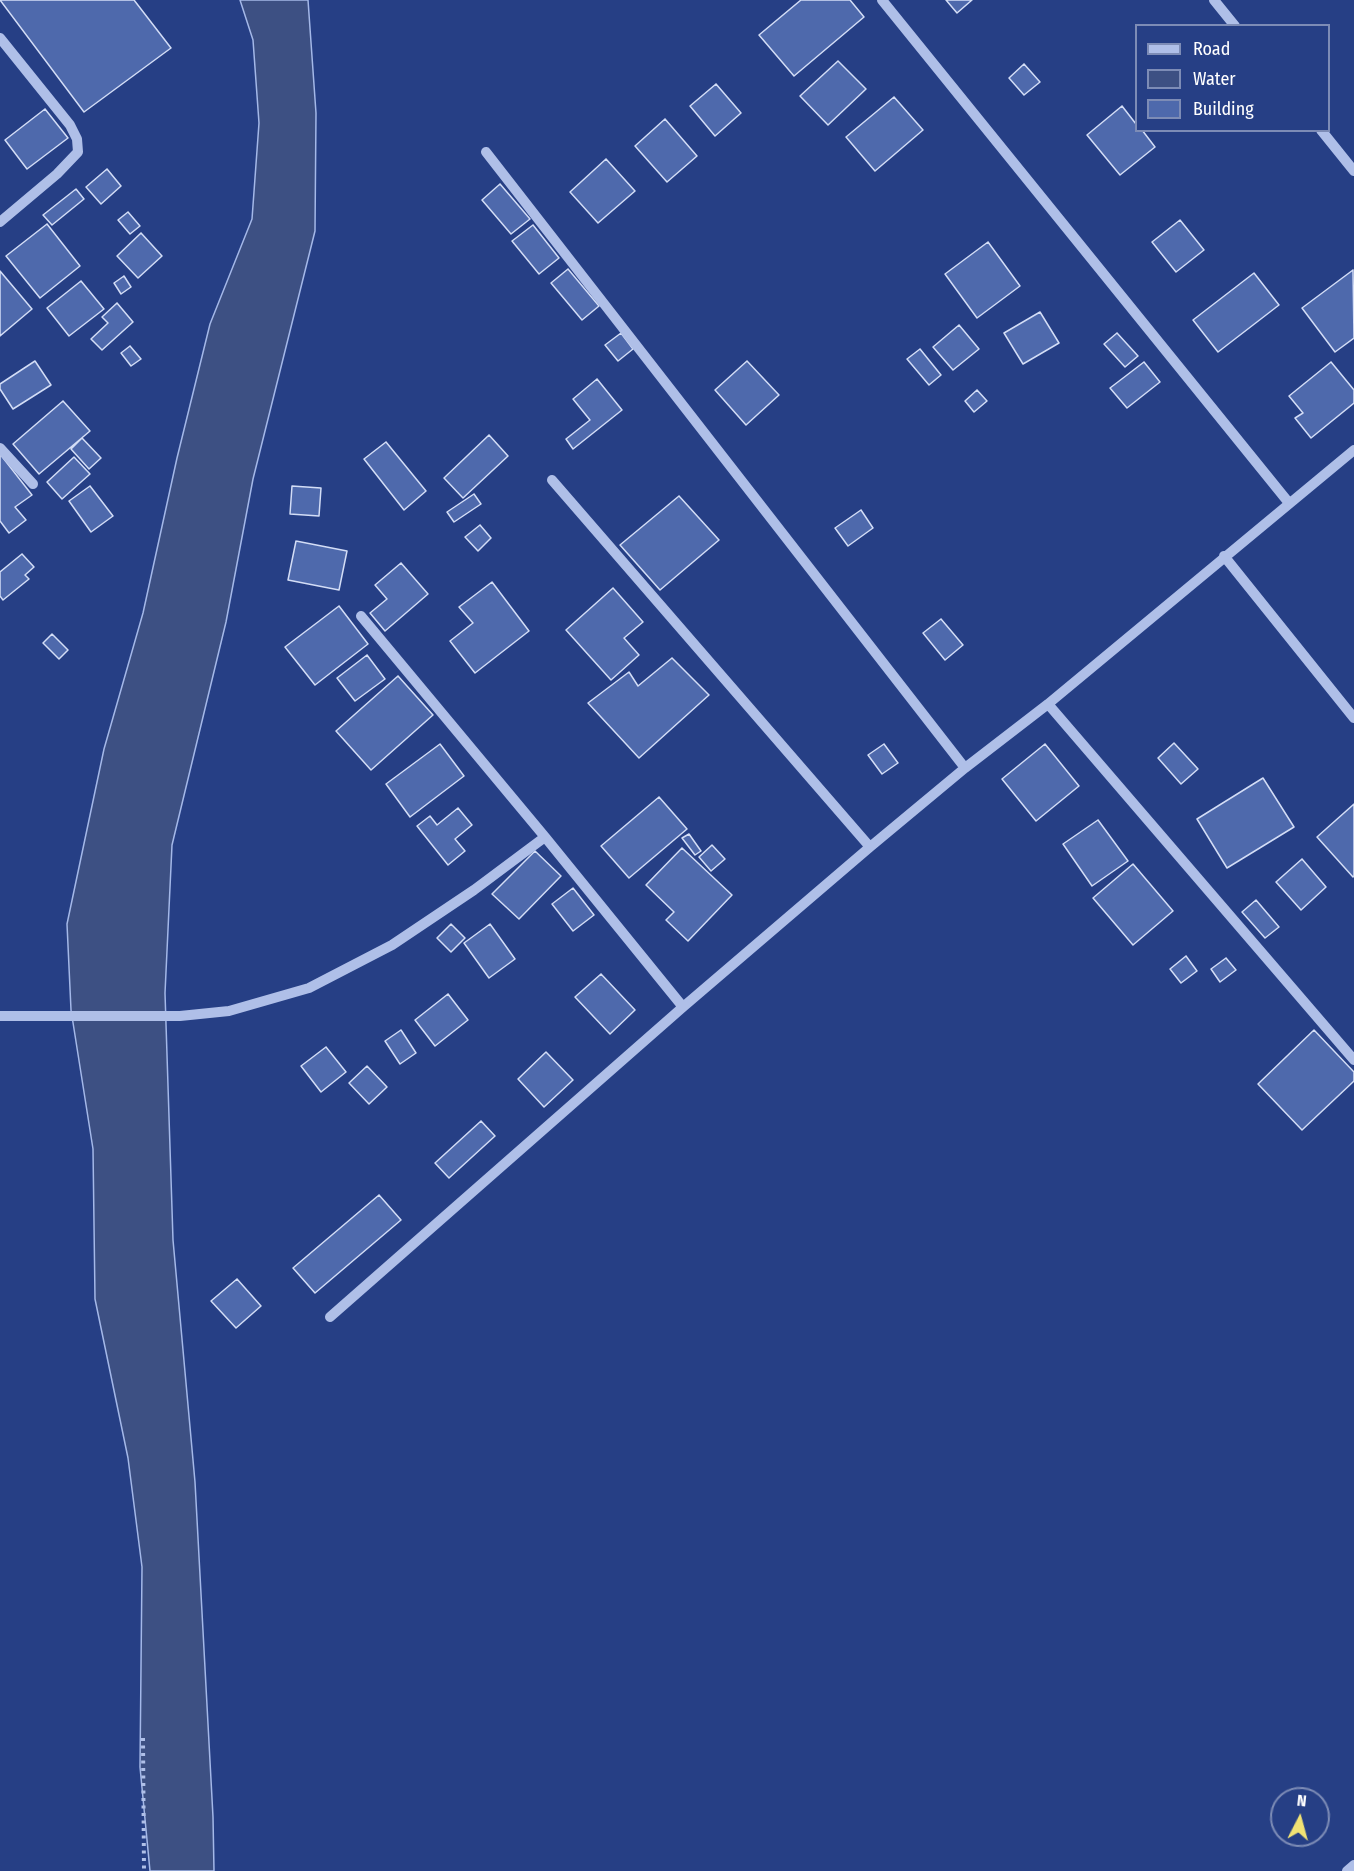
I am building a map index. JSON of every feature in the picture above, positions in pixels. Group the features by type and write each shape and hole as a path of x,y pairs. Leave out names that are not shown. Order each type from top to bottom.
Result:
{"street":[{"path":"882,0 1289,503"},
{"path":"1214,0 1233,24"},
{"path":"0,38 70,125 77,139 78,152 57,174 0,222"},
{"path":"1323,132 1354,171"},
{"path":"486,152 965,768"},
{"path":"0,448 33,484"},
{"path":"330,1317 683,1007 870,847 965,768 1048,704 1354,450"},
{"path":"552,480 870,847"},
{"path":"1224,556 1354,718"},
{"path":"361,616 683,1007"},
{"path":"1048,704 1354,1060"},
{"path":"0,1016 15,1014 180,1016 229,1011 309,988 392,945 474,890 544,837"},
{"path":"1347,1871 1354,1865"}],"path":[{"path":"143,1738 144,1871"}],"water":[{"path":"240,0 308,0 316,113 315,231 253,479 226,622 172,845 165,993 173,1240 195,1482 214,1871 150,1871 140,1767 142,1567 128,1458 95,1299 93,1149 71,1010 67,924 104,749 143,613 177,458 210,324 252,219 259,123 253,40"}],"building":[{"path":"0,0 134,0 171,48 84,112"},
{"path":"801,0 850,0 864,17 794,76 759,35"},
{"path":"946,0 972,0 957,13"},
{"path":"838,61 866,89 828,125 800,96"},
{"path":"1024,64 1040,82 1024,95 1009,78"},
{"path":"716,84 741,113 715,136 690,106"},
{"path":"894,97 923,130 875,171 846,137"},
{"path":"1122,106 1135,123 1135,132 1144,132 1155,147 1120,175 1087,135"},
{"path":"45,109 68,138 27,169 5,140"},
{"path":"665,119 697,156 667,182 635,146"},
{"path":"606,159 635,191 598,223 570,192"},
{"path":"107,169 121,186 101,204 86,187"},
{"path":"500,184 530,219 511,234 482,200"},
{"path":"76,189 84,199 52,225 43,215"},
{"path":"128,212 140,226 130,234 118,220"},
{"path":"1180,220 1204,250 1176,272 1152,242"},
{"path":"47,224 80,266 40,298 6,256"},
{"path":"533,225 559,258 539,274 512,241"},
{"path":"141,233 162,256 138,278 117,256"},
{"path":"988,242 1020,286 977,318 945,274"},
{"path":"568,269 599,306 582,320 551,283"},
{"path":"1353,270 1354,338 1335,352 1302,308"},
{"path":"0,271 32,309 0,336"},
{"path":"1254,273 1279,305 1218,352 1193,320"},
{"path":"124,276 131,287 121,294 114,283"},
{"path":"81,281 104,309 69,336 47,308"},
{"path":"117,303 133,322 102,350 91,339 108,323 102,317"},
{"path":"1040,312 1059,343 1023,364 1004,333"},
{"path":"959,325 979,349 953,370 933,347"},
{"path":"621,333 633,349 618,361 605,345"},
{"path":"1117,333 1138,356 1125,367 1104,344"},
{"path":"130,346 141,359 131,366 121,353"},
{"path":"920,349 941,375 929,385 907,359"},
{"path":"35,361 51,385 13,409 0,389 0,384"},
{"path":"747,361 779,395 746,425 715,390"},
{"path":"1144,362 1160,382 1127,408 1110,388"},
{"path":"1331,362 1354,390 1354,403 1311,438 1295,418 1303,413 1289,396"},
{"path":"597,379 622,410 573,449 566,439 590,420 573,399"},
{"path":"977,390 987,401 974,412 965,401"},
{"path":"63,401 90,431 39,474 13,444"},
{"path":"489,435 508,456 463,498 444,478"},
{"path":"82,438 101,458 89,469 71,449"},
{"path":"386,442 426,491 404,510 364,459"},
{"path":"0,454 32,495 15,507 26,520 9,533 0,521"},
{"path":"74,457 90,474 62,499 47,482"},
{"path":"90,486 113,516 91,532 69,501"},
{"path":"292,486 321,488 319,516 290,514"},
{"path":"474,494 481,504 454,522 447,512"},
{"path":"679,496 719,540 660,590 620,545"},
{"path":"861,510 873,528 848,546 835,528"},
{"path":"480,525 491,538 478,551 465,537"},
{"path":"296,541 347,551 339,590 288,580"},
{"path":"22,554 34,567 25,575 29,579 3,600 0,596 0,572"},
{"path":"401,563 428,594 385,631 370,613 387,599 375,585"},
{"path":"492,582 529,631 475,673 450,641 473,623 459,607"},
{"path":"613,588 643,622 624,638 639,655 611,680 566,630"},
{"path":"339,606 368,644 315,685 285,647"},
{"path":"941,619 963,645 945,660 923,633"},
{"path":"52,634 68,650 59,659 43,643"},
{"path":"367,655 385,679 355,701 337,678"},
{"path":"672,658 709,695 639,758 588,703 629,672 638,686"},
{"path":"398,676 433,715 371,770 336,731"},
{"path":"1174,743 1198,769 1181,784 1158,758"},
{"path":"440,744 464,776 410,817 386,784"},
{"path":"884,744 898,763 882,774 868,755"},
{"path":"1045,744 1079,786 1036,821 1002,779"},
{"path":"1263,778 1294,827 1227,868 1197,819"},
{"path":"659,797 687,829 629,878 601,846"},
{"path":"1354,804 1354,876 1353,877 1317,837"},
{"path":"458,808 472,825 455,839 465,851 448,865 417,826 430,816 437,825"},
{"path":"1098,820 1128,861 1092,886 1063,844"},
{"path":"689,834 701,851 695,855 682,838"},
{"path":"712,845 725,859 711,871 699,857"},
{"path":"682,848 732,895 688,941 666,920 674,912 646,885"},
{"path":"535,851 561,876 519,919 492,894"},
{"path":"1302,859 1326,887 1301,910 1276,882"},
{"path":"1133,864 1173,911 1133,945 1093,898"},
{"path":"573,888 594,915 573,931 552,904"},
{"path":"1256,900 1279,927 1265,938 1242,912"},
{"path":"451,924 465,938 451,952 437,938"},
{"path":"490,924 515,959 489,978 464,943"},
{"path":"1186,956 1197,971 1181,983 1170,969"},
{"path":"1226,958 1236,970 1220,982 1211,969"},
{"path":"601,974 635,1010 610,1034 575,997"},
{"path":"448,994 468,1020 435,1046 415,1020"},
{"path":"401,1030 416,1053 400,1064 385,1041"},
{"path":"1314,1030 1354,1072 1354,1081 1302,1130 1258,1084"},
{"path":"326,1047 346,1072 321,1092 301,1066"},
{"path":"546,1052 573,1080 544,1107 518,1079"},
{"path":"367,1066 387,1087 369,1104 349,1083"},
{"path":"481,1121 495,1136 449,1178 435,1163"},
{"path":"379,1195 401,1220 315,1293 293,1268"},
{"path":"237,1279 261,1306 236,1328 211,1301"}]}
